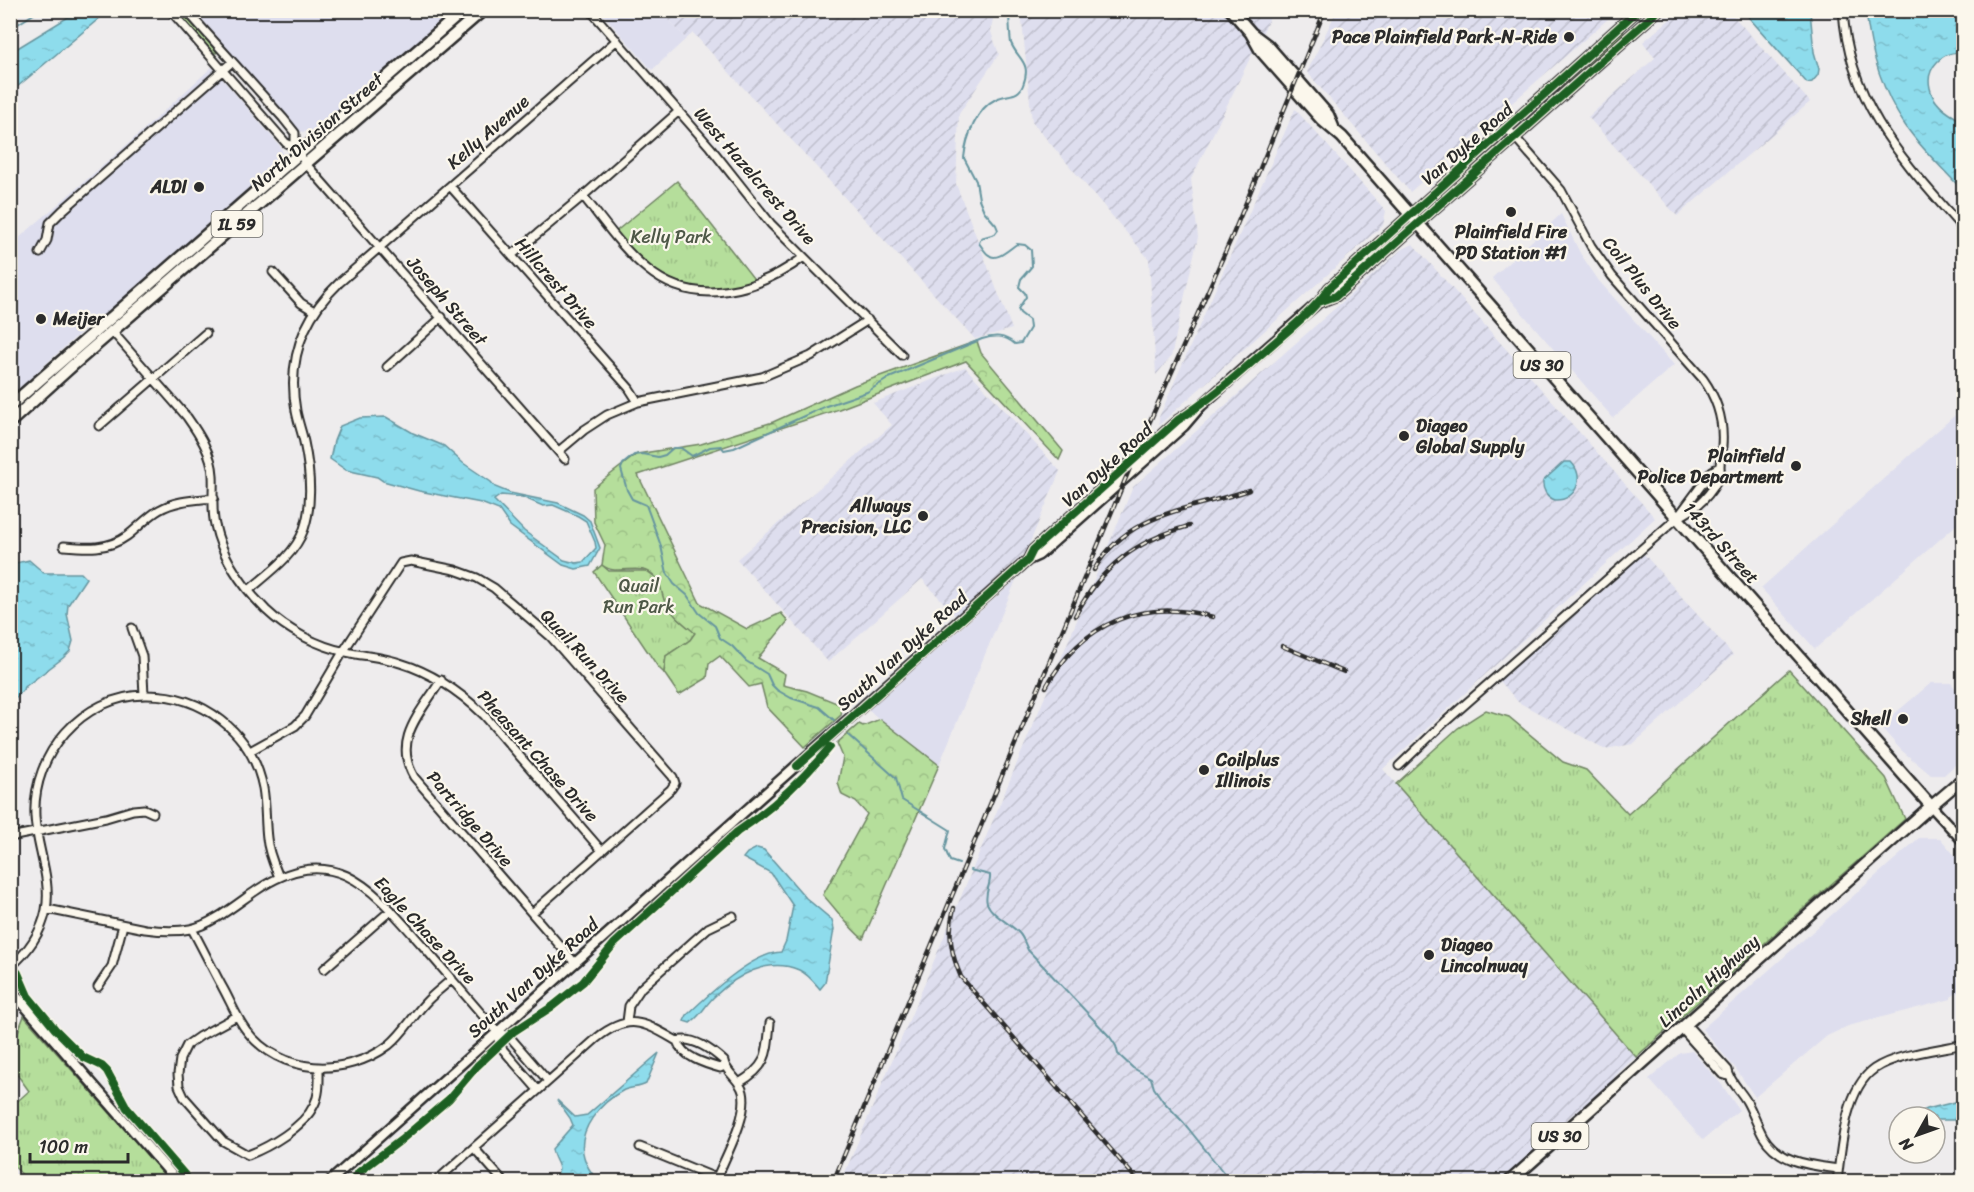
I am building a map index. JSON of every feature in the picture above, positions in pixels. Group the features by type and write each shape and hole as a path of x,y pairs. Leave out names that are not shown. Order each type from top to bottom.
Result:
{"main road":[{"name":"North Division Street","path":"10,406 297,150 464,10"},
{"name":"North Division Street","path":"10,422 483,10"},
{"name":"143rd Street","path":"1231,10 1251,33 1267,45 1328,115 1335,129 1409,214 1931,806"},
{"path":"1931,806 1964,778"},
{"name":"Lincoln Highway","path":"1509,1182 1931,806"}],"street":[{"path":"170,10 286,143 297,150"},
{"path":"186,10 295,133 297,150"},
{"name":"West Hazelcrest Drive","path":"590,10 679,111 771,224 902,355"},
{"name":"Van Dyke Road","path":"1028,560 1039,555 1125,480 1184,426 1202,405 1319,302 1329,288 1409,214 1638,10"},
{"name":"Van Dyke Road","path":"1319,302 1336,296 1659,10"},
{"path":"1843,10 1848,52 1858,85 1873,115 1890,143 1964,230"},
{"name":"Kelly Avenue","path":"249,590 284,561 304,530 309,507 310,484 308,461 296,413 293,387 295,363 301,340 314,311 324,297 617,40"},
{"path":"40,253 47,240 50,223 62,211 232,62"},
{"path":"512,255 679,111"},
{"name":"Coil Plus Drive","path":"1399,766 1445,722 1677,518 1712,471 1719,467 1723,431 1720,410 1710,389 1612,276 1591,246 1561,190 1507,128"},
{"name":"Joseph Street","path":"297,150 306,164 566,459"},
{"name":"Hillcrest Drive","path":"450,186 629,388 638,402"},
{"path":"583,196 647,269 682,287 723,292 744,288 772,277 804,257"},
{"path":"273,272 301,303 314,311"},
{"path":"387,367 442,317"},
{"path":"559,451 607,415 638,402 762,376 811,356 868,321"},
{"name":"Pheasant Chase Drive","path":"104,322 197,431 206,449 213,472 214,523 223,550 234,570 266,610 283,624 321,645 343,652 398,662 441,680 465,696 602,851"},
{"path":"99,426 206,333"},
{"path":"64,546 91,548 111,545 126,537 160,510 185,501 214,498"},
{"name":"South Van Dyke Road","path":"329,1182 1028,560"},
{"name":"Quail Run Drive","path":"250,751 295,726 305,716 343,652 401,563 411,561 455,570 477,578 494,588 550,636 674,777 675,783 672,789 532,913"},
{"path":"132,628 142,656 144,694"},
{"name":"Partridge Drive","path":"441,680 407,735 405,751 407,764 414,777 575,963"},
{"path":"10,967 31,945 47,909 35,801 45,761 56,742 85,714 122,698 144,694 166,696 200,705 230,726 250,751 263,787 267,840 279,877"},
{"name":"143rd Street","path":"1931,806 1964,842"},
{"path":"10,837 106,818 134,810 144,809 153,813"},
{"name":"Eagle Chase Drive","path":"47,909 161,931 192,929 220,915 279,877 306,870 337,872 364,885 391,910 497,1032 508,1036 548,1081"},
{"path":"324,969 391,910"},
{"path":"627,1022 629,1006 641,988 708,928 733,916"},
{"path":"98,987 112,966 123,925"},
{"path":"192,929 237,1016 256,1041 270,1052 300,1065 319,1068 348,1065 369,1058 399,1036 428,1000 452,980"},
{"path":"10,989 178,1182"},
{"path":"237,1016 187,1045 180,1059 177,1074 184,1097 223,1141 248,1155 275,1143 308,1116 314,1106 318,1094 319,1068"},
{"path":"435,1182 607,1030 627,1022 646,1025 677,1041 687,1040 712,1051 724,1061 724,1066 740,1083 744,1099 743,1113 716,1180 640,1147"},
{"path":"740,1083 754,1074 767,1056 770,1023"},
{"path":"1684,1026 1728,1070 1728,1076 1743,1096 1763,1135 1775,1150 1802,1164 1838,1169"},
{"name":"Eagle Chase Drive","path":"497,1032 499,1045 538,1090"},
{"path":"677,1041 679,1047 691,1057 720,1068 724,1066"},
{"path":"1837,1182 1849,1111 1863,1078 1875,1068 1895,1060 1964,1044"},
{"path":"474,1148 504,1182"}],"shaded area":[{"path":"1337,10 1617,11 1410,192 1307,72"},
{"path":"195,11 453,11 315,130 303,132 295,129"},
{"path":"600,11 661,11 686,39 652,70"},
{"path":"661,11 994,11 991,32 999,54 959,114 956,184 1012,329 975,339 693,33 686,39"},
{"path":"1021,11 1273,11 1191,179 1198,237 1171,357 1156,375 1149,259 1032,122"},
{"path":"1680,11 1729,11 1810,102 1677,216 1588,117 1655,58 1643,42"},
{"path":"212,67 280,146 283,153 278,167 131,293 81,332 11,399 10,229 19,238"},
{"path":"1295,109 1386,211 1383,225 1159,425 1159,417"},
{"path":"1561,214 1580,253 1599,281 1674,365 1613,418 1492,278"},
{"path":"1413,244 1655,518 1383,769 1636,1057 1618,1072 1610,1084 1566,1120 1501,1181 841,1182 1133,487 1401,250"},
{"path":"965,367 1060,471 1026,552 956,616 922,579 828,662 737,559 892,425 873,403"},
{"path":"1963,408 1963,519 1815,649 1761,588"},
{"path":"1644,554 1733,655 1633,744 1605,749 1518,702 1500,681"},
{"path":"1016,580 939,765 868,710"},
{"path":"1931,683 1951,683 1963,698 1963,758 1944,775 1931,775 1901,750 1880,726"},
{"path":"1919,838 1940,838 1963,865 1963,989 1951,999 1848,1026 1827,1036 1755,1097 1736,1069 1702,1029"},
{"path":"1692,1051 1722,1085 1739,1110 1703,1140 1649,1079 1680,1053"}],"green space":[{"path":"173,11 182,11 217,52 201,43"},
{"path":"1625,29 1621,36 1580,72 1543,111 1521,125 1619,32"},
{"path":"1492,144 1495,144 1494,149 1446,196 1426,210 1426,208"},
{"name":"Kelly Park","path":"677,181 757,283 723,293 682,287 647,269 614,233"},
{"path":"977,341 981,353 1063,451 1059,460 966,361 839,409 638,475 700,603 747,629 781,613 788,621 758,658 785,674 783,685 807,691 839,704 842,708 841,715 805,747 767,707 761,684 749,687 720,656 709,664 707,678 679,695 664,673 666,656 690,640 695,633 668,607 658,581 652,574 642,569 613,570 602,565 605,545 594,522 593,488 637,454 701,444 773,422 855,385"},
{"name":"Quail Run Park","path":"602,565 609,571 647,571 659,580 665,602 695,633 690,640 666,656 664,673 594,572"},
{"path":"1789,670 1886,778 1905,819 1636,1057 1396,784 1458,728 1486,710 1509,717 1563,762 1586,770 1628,814"},
{"path":"880,719 939,765 863,939 823,895 867,814 856,802 842,795 838,783 843,757 837,743 859,724 863,726"},
{"path":"24,1016 170,1181 37,1182 33,1177 28,1181 11,1163 11,1107 29,1091 11,1066 11,1050"}],"water":[{"path":"78,11 108,11 11,92 11,52"},
{"path":"1743,11 1810,11 1814,52 1819,69 1818,75 1812,82 1807,83"},
{"path":"1866,11 1963,11 1963,53 1943,57 1933,67 1929,81 1932,94 1938,104 1963,121 1963,191 1918,142 1897,112 1878,70"},
{"path":"386,417 413,433 444,446 495,487 510,493 558,503 583,515 590,521 600,548 590,566 576,569 563,565 510,526 499,510 481,503 419,491 383,481 377,477 346,470 330,459 334,441 340,426 360,418","holes":["501,495 522,497 543,506 553,505 586,521 596,548 583,562 564,560 524,531 494,500"]},
{"path":"1564,462 1571,462 1578,474 1578,481 1568,497 1555,500 1546,493 1543,481"},
{"path":"29,560 44,573 81,573 86,578 68,605 67,614 73,641 70,651 26,686 11,704 11,564"},
{"path":"757,848 764,850 806,898 832,920 834,929 825,983 820,989 799,970 776,966 765,967 733,981 712,999 694,1020 690,1023 684,1021 687,1015 731,976 757,959 781,952 786,941 793,906 771,873 743,858"},
{"path":"659,1053 646,1084 615,1095 599,1109 587,1127 582,1147 584,1157 589,1170 598,1181 551,1181 556,1177 559,1169 552,1149 573,1125 557,1100 575,1117 587,1115"},
{"path":"1963,1100 1963,1123 1947,1120 1947,1105 1943,1105"}],"waterway":[{"path":"10,29 40,10"},
{"path":"834,720 819,707 791,698 777,690 767,674 746,661 732,646 720,638 715,626 699,613 687,595 674,584 667,573 661,546 646,505 632,499 621,469 623,464 634,455 658,457 665,455 673,448 681,448 692,456 710,447 721,446 724,450 734,448 826,406 867,392 889,378 982,339 999,337 1015,344 1021,343 1030,328 1029,320 1018,309 1026,297 1019,287 1021,279 1032,266 1031,250 1025,245 1017,244 996,257 992,257 984,250 979,243 981,238 995,234 998,230 984,211 976,181 964,158 970,132 983,109 1000,97 1015,94 1023,85 1026,71 1011,43 1009,10"},
{"path":"848,735 896,778 902,800 950,830 945,849 950,861 959,864"},
{"path":"970,870 990,875 986,896 989,908 1019,933 1028,950 1110,1037 1118,1054 1133,1068 1151,1078 1154,1088 1163,1101 1184,1123 1231,1182"}],"railway":[{"path":"833,1182 1142,439 1231,239 1325,10"},
{"path":"1094,570 1108,550 1124,535 1143,524 1163,515 1249,490"},
{"path":"1075,616 1097,583 1122,558 1152,539 1189,526"},
{"path":"1046,687 1077,646 1096,631 1116,620 1162,611 1187,612 1213,617"},
{"path":"1282,646 1344,672"},
{"path":"954,908 951,943 961,977 1139,1182"}],"cycle path":[{"path":"797,766 1028,560 1033,550 1178,420 1223,387 1300,320 1329,288 1638,10"},
{"path":"1319,302 1336,296 1659,10"},
{"path":"351,1182 359,1172 449,1099 477,1066 513,1032 553,1006 583,982 614,944 737,832 786,793 830,747"},
{"path":"10,964 18,973 28,996 55,1029 83,1057 107,1071 127,1108 191,1182"}],"place":[{"name":"Pace Plainfield Park-N-Ride","path":"1569,37"},
{"name":"ALDI","path":"199,187"},
{"name":"Plainfield Fire PD Station #1","path":"1511,212"},
{"name":"Meijer","path":"41,319"},
{"name":"Diageo Global Supply","path":"1404,436"},
{"name":"Plainfield Police Department","path":"1796,466"},
{"name":"Allways Precision, LLC","path":"923,516"},
{"name":"Shell","path":"1903,719"},
{"name":"Coilplus Illinois","path":"1204,770"},
{"name":"Diageo Lincolnway","path":"1429,955"}]}
